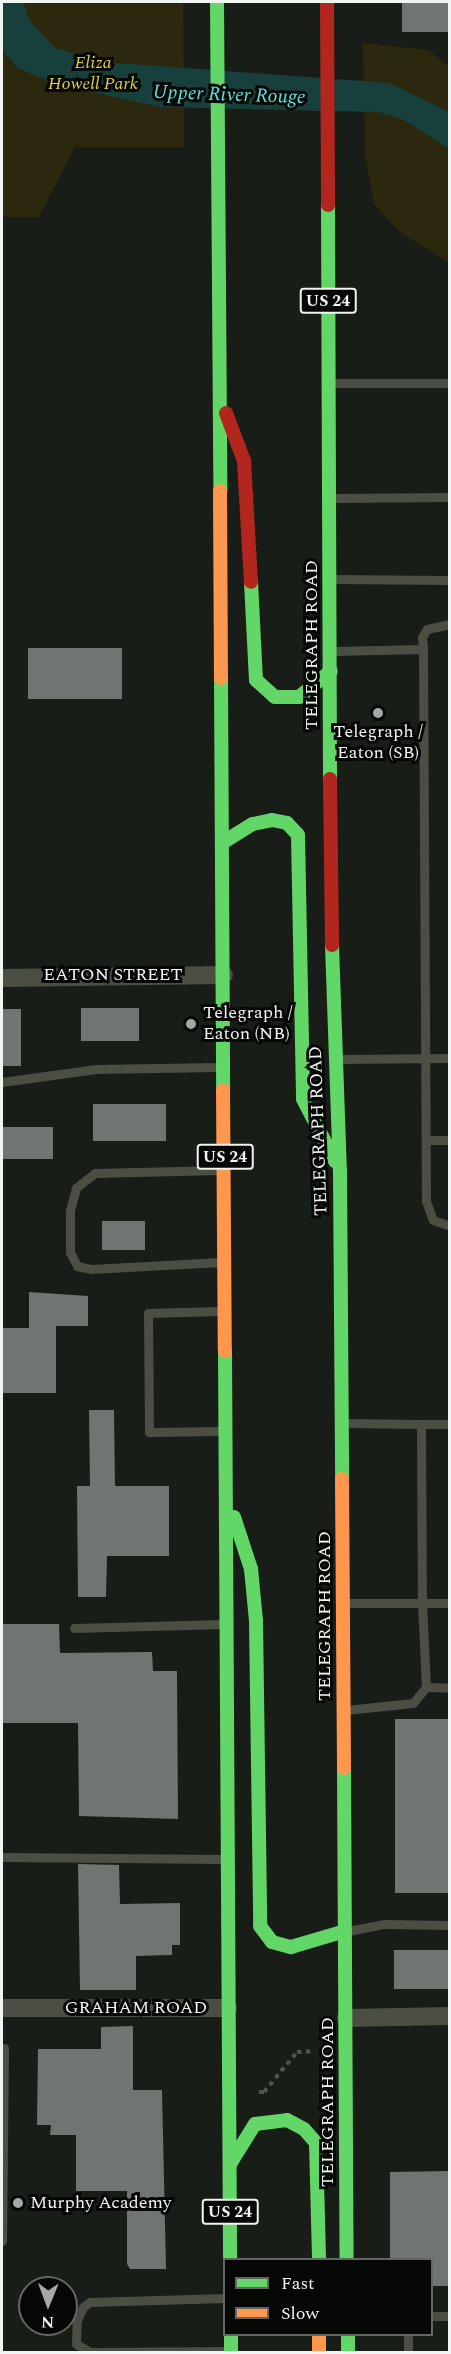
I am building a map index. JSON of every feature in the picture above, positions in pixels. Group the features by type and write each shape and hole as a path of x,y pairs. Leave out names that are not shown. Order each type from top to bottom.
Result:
{"main road":[{"name":"US 24","path":"217,2 225,1068 230,2258"},
{"name":"TELEGRAPH ROAD","path":"327,2 333,1059 340,1171 347,2258"},
{"path":"219,395 244,461 256,680 275,697 299,697 330,671"},
{"path":"222,843 253,824 272,820 287,823 298,835 303,1099 340,1171"},
{"path":"226,1492 251,1569 256,1621 260,1926 272,1942 291,1947 345,1931"},
{"path":"230,2164 255,2124 287,2120 304,2129 316,2143 319,2258"},
{"path":"319,2336 319,2352"},
{"path":"348,2336 348,2352"}],"street":[{"name":"EATON STREET","path":"2,978 224,975"},
{"name":"GRAHAM ROAD","path":"2,2008 228,2008"},
{"path":"346,2018 450,2016"}],"lane":[{"path":"328,383 450,383"},
{"path":"330,498 450,496"},
{"path":"329,579 450,580"},
{"path":"450,624 427,629 422,637 428,1211 433,1220 450,1226"},
{"path":"331,651 423,649"},
{"path":"333,1059 450,1058"},
{"path":"2,1082 96,1069 225,1068"},
{"path":"426,1140 450,1140"},
{"path":"225,1170 95,1173 76,1188 70,1211 70,1252 77,1266 90,1269 225,1262"},
{"path":"225,1311 148,1313 149,1432 226,1431"},
{"path":"342,1423 450,1424"},
{"path":"344,1710 413,1703 426,1687 422,1603 421,1424"},
{"path":"343,1603 450,1603"},
{"path":"74,1628 226,1623"},
{"path":"426,1687 450,1688"},
{"path":"2,1857 228,1859"},
{"path":"345,1931 384,1924 450,1925"},
{"path":"2,2241 4,2048"},
{"path":"223,2298 90,2302 83,2307 76,2320 76,2344 87,2352 231,2351"},
{"path":"433,2316 450,2316"},
{"path":"408,2336 408,2352"}],"path":[{"path":"259,2092 264,2092 297,2052 315,2051"}],"green space":[{"name":"Eliza Howell Park","path":"2,2 183,2 184,147 75,147 39,217 2,217"},
{"path":"363,43 428,50 449,66 449,263 401,233 374,204 365,155"}],"water":[{"name":"Upper River Rouge","path":"2,2 23,2 29,20 55,48 104,62 390,83 449,112 449,149 404,120 378,112 160,107 57,84 17,68 6,54 2,47"}],"building":[{"path":"402,2 450,2 450,32 402,32"},
{"path":"28,648 122,648 122,699 28,699"},
{"path":"81,1008 139,1008 139,1041 81,1041"},
{"path":"2,1009 21,1009 21,1066 2,1066"},
{"path":"93,1104 166,1104 166,1141 93,1141"},
{"path":"2,1127 53,1127 53,1159 2,1159"},
{"path":"102,1221 145,1221 145,1250 102,1250"},
{"path":"29,1292 88,1296 88,1326 56,1326 56,1393 2,1393 2,1328 29,1328"},
{"path":"89,1410 114,1410 115,1486 169,1486 169,1556 107,1556 106,1597 78,1597 77,1486 90,1486"},
{"path":"2,1624 59,1624 60,1653 152,1652 153,1671 177,1671 178,1819 79,1816 78,1723 2,1723"},
{"path":"395,1719 450,1719 450,1893 395,1893"},
{"path":"78,1864 119,1865 120,1904 180,1903 180,1945 172,1945 172,1955 136,1956 136,1990 80,1990"},
{"path":"394,1950 450,1950 450,1989 394,1989"},
{"path":"133,2026 133,2090 162,2090 166,2269 130,2269 127,2264 127,2191 76,2191 76,2135 50,2135 51,2125 37,2125 38,2049 101,2049 101,2027"},
{"path":"450,2171 450,2286 433,2286 433,2258 390,2258 390,2172"}],"traffic: fast":[{"path":"217,2 220,491"},
{"path":"328,205 330,779"},
{"path":"251,582 256,680 275,697 299,697 331,671"},
{"path":"221,678 223,1090"},
{"path":"222,843 253,824 272,820 287,823 298,835 303,1099 335,1161"},
{"path":"332,945 340,1171 342,1479"},
{"path":"225,1351 230,2258"},
{"path":"234,1517 251,1569 256,1621 260,1926 272,1942 291,1947 345,1931"},
{"path":"344,1768 347,2258"},
{"path":"230,2164 255,2124 287,2120 304,2129 316,2143 319,2258"},
{"path":"231,2336 231,2352"},
{"path":"348,2336 348,2352"}],"traffic: slow":[{"path":"220,491 221,678"},
{"path":"223,1090 225,1351"},
{"path":"342,1479 344,1768"},
{"path":"319,2336 319,2352"}],"traffic: jam":[{"path":"327,2 328,205"},
{"path":"226,413 244,461 251,582"},
{"path":"330,779 332,945"}],"place":[{"name":"Telegraph / Eaton (SB)","path":"378,713"},
{"name":"Telegraph / Eaton (NB)","path":"191,1024"},
{"name":"Murphy Academy","path":"18,2203"}]}
